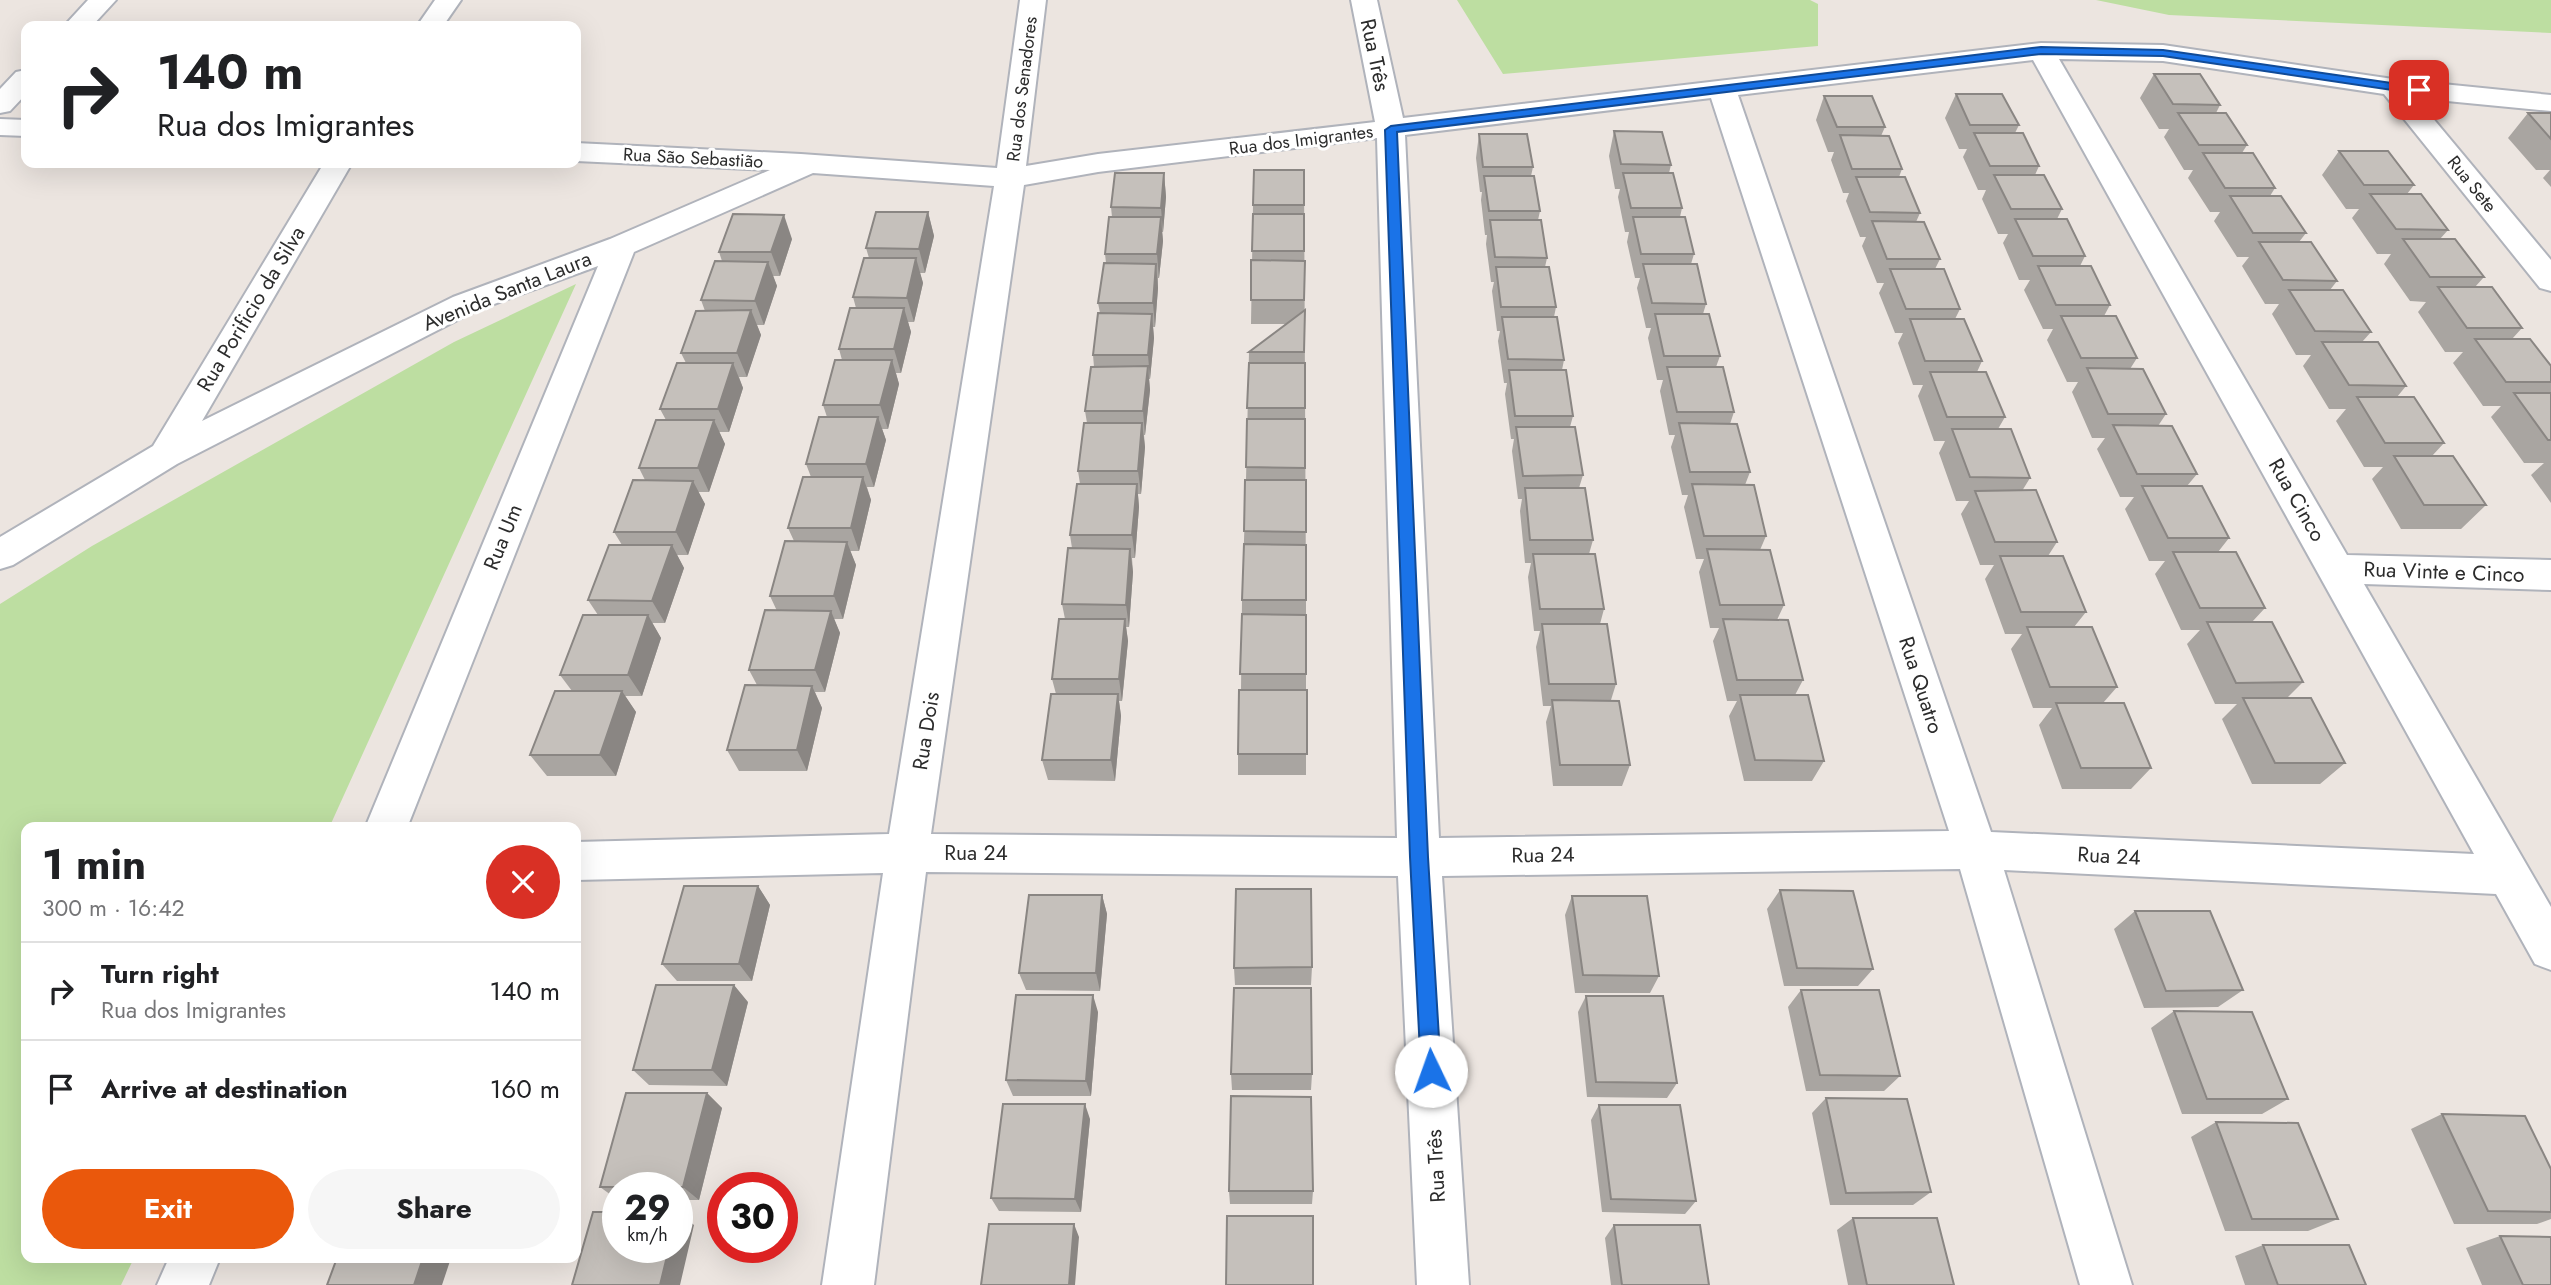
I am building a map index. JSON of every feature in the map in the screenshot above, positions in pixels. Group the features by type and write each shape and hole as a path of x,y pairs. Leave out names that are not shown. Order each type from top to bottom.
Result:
{"street":[{"path":"82,21 103,0"},
{"path":"433,21 448,0"},
{"name":"Rua dos Senadores","path":"1010,178 1033,0"},
{"name":"Rua Três","path":"1364,0 1391,130 1419,857 1443,1285"},
{"name":"Rua dos Imigrantes","path":"1010,178 1098,163 2041,51 2163,53 2393,88 2551,103"},
{"name":"Rua Cinco","path":"2041,51 2551,949"},
{"path":"0,105 21,83"},
{"name":"Rua Sete","path":"2393,88 2551,281"},
{"name":"Rua Quatro","path":"1722,89 1976,850 2106,1285"},
{"path":"0,127 21,128"},
{"name":"Rua São Sebastião","path":"581,152 809,164"},
{"name":"Avenida Santa Laura","path":"0,555 165,455 464,304 621,246 809,164 1010,178"},
{"name":"Rua Porificio da Silva","path":"165,455 335,168"},
{"name":"Rua Dois","path":"848,1285 907,853 1010,178"},
{"name":"Rua Um","path":"388,822 621,246"},
{"name":"Rua Vinte e Cinco","path":"2336,569 2551,575"},
{"name":"Rua 24","path":"581,861 907,853 1419,857 1976,850 2509,875"},
{"path":"183,1285 193,1263"}],"green space":[{"path":"1457,0 1810,0 1818,4 1818,46 1503,74"},
{"path":"2096,0 2551,0 2551,33 2169,15"},
{"path":"576,284 332,822 21,822 21,1263 132,1263 121,1285 0,1285 0,604 92,546 454,342"}],"building":[{"path":"2154,74 2200,74 2220,105 2173,104"},
{"path":"1956,94 2002,94 2019,125 1970,125"},
{"path":"1824,96 1872,96 1885,127 1837,127"},
{"path":"2178,113 2226,113 2247,145 2199,145"},
{"path":"2528,113 2551,113 2551,139"},
{"path":"1614,131 1662,132 1671,165 1621,164"},
{"path":"1974,133 2023,133 2039,166 1990,166"},
{"path":"1479,134 1527,134 1533,167 1483,167"},
{"path":"1840,135 1889,136 1902,169 1852,169"},
{"path":"2339,151 2388,151 2414,185 2364,185"},
{"path":"2203,153 2253,153 2275,188 2225,188"},
{"path":"1254,170 1304,170 1304,205 1253,205"},
{"path":"1115,173 1164,173 1161,208 1111,207"},
{"path":"1623,173 1673,173 1682,208 1631,208"},
{"path":"1994,175 2044,175 2062,209 2011,209"},
{"path":"1484,176 1534,176 1540,211 1489,211"},
{"path":"1856,177 1905,177 1920,213 1870,212"},
{"path":"2370,194 2421,194 2448,230 2396,229"},
{"path":"2230,196 2281,196 2306,233 2253,233"},
{"path":"876,212 928,212 919,249 866,248"},
{"path":"733,214 784,215 771,252 719,252"},
{"path":"1253,214 1304,214 1304,251 1252,251"},
{"path":"1109,217 1161,217 1157,254 1105,254"},
{"path":"1633,217 1685,217 1694,254 1641,254"},
{"path":"2015,219 2067,219 2085,256 2033,256"},
{"path":"1490,220 1541,220 1547,258 1495,257"},
{"path":"1872,221 1924,222 1940,259 1887,259"},
{"path":"2403,239 2455,239 2484,277 2430,277"},
{"path":"2259,242 2311,242 2337,281 2283,280"},
{"path":"864,258 916,258 907,298 853,297"},
{"path":"1251,260 1305,261 1304,300 1251,300"},
{"path":"715,261 768,262 755,301 701,300"},
{"path":"1104,263 1156,264 1153,303 1098,303"},
{"path":"1643,264 1697,264 1706,304 1652,303"},
{"path":"2038,266 2091,266 2110,305 2056,305"},
{"path":"1496,267 1549,267 1556,307 1501,307"},
{"path":"1890,269 1944,269 1960,309 1906,309"},
{"path":"2438,287 2492,287 2522,328 2467,328"},
{"path":"2289,290 2343,290 2371,332 2315,331"},
{"path":"850,308 904,308 894,349 839,349"},
{"path":"751,310 737,353 681,353 696,311"},
{"path":"1305,310 1304,352 1249,352"},
{"path":"1098,313 1152,314 1148,355 1093,355"},
{"path":"1655,314 1709,314 1720,356 1664,356"},
{"path":"2061,316 2116,316 2137,358 2081,358"},
{"path":"1502,317 1557,317 1564,360 1508,359"},
{"path":"1910,319 1964,319 1982,361 1925,361"},
{"path":"2475,339 2530,339 2551,366 2551,382 2506,382"},
{"path":"2322,342 2378,342 2406,386 2349,385"},
{"path":"835,360 892,360 880,405 823,405"},
{"path":"677,363 733,363 718,409 660,409"},
{"path":"1249,363 1305,363 1305,408 1247,408"},
{"path":"1148,366 1143,411 1085,411 1091,367"},
{"path":"1667,367 1723,367 1734,412 1677,412"},
{"path":"2087,368 2143,369 2166,414 2108,414"},
{"path":"1509,370 1566,370 1573,416 1515,416"},
{"path":"1930,372 1986,372 2005,417 1947,417"},
{"path":"2514,393 2551,393 2551,440 2548,440"},
{"path":"2357,397 2414,397 2444,443 2385,443"},
{"path":"819,417 878,417 866,464 806,464"},
{"path":"1247,419 1305,419 1305,468 1246,467"},
{"path":"656,420 714,420 698,468 639,468"},
{"path":"1084,423 1142,423 1138,471 1078,471"},
{"path":"1679,423 1737,424 1750,472 1690,472"},
{"path":"2113,425 2172,426 2197,474 2137,474"},
{"path":"1516,427 1575,427 1583,475 1523,476"},
{"path":"1952,429 2011,429 2030,478 1970,477"},
{"path":"2394,456 2453,456 2486,505 2424,505"},
{"path":"803,477 863,477 851,528 788,528"},
{"path":"633,480 693,481 676,532 614,532"},
{"path":"1245,480 1306,480 1306,532 1244,531"},
{"path":"1077,484 1137,484 1132,535 1070,535"},
{"path":"1692,484 1754,485 1766,536 1704,536"},
{"path":"2142,486 2202,486 2229,538 2168,538"},
{"path":"1525,488 1585,488 1593,540 1530,540"},
{"path":"2036,490 2057,542 1995,542 1975,491"},
{"path":"785,541 847,542 834,596 770,596"},
{"path":"1244,544 1306,545 1306,600 1242,600"},
{"path":"609,545 672,545 652,601 588,600"},
{"path":"1068,548 1130,549 1126,605 1062,604"},
{"path":"1707,549 1770,550 1784,605 1720,605"},
{"path":"2173,552 2236,552 2265,608 2200,608"},
{"path":"1533,554 1595,554 1604,609 1540,609"},
{"path":"2000,556 2063,556 2086,612 2021,612"},
{"path":"765,610 831,611 815,670 749,670"},
{"path":"1242,614 1306,615 1306,674 1240,674"},
{"path":"583,615 648,615 628,675 560,675"},
{"path":"1059,619 1125,619 1119,679 1052,679"},
{"path":"1723,619 1788,620 1803,680 1737,680"},
{"path":"2207,622 2272,622 2303,682 2236,683"},
{"path":"1542,624 1607,624 1616,684 1549,684"},
{"path":"2027,627 2092,627 2117,687 2050,687"},
{"path":"745,685 812,686 797,750 727,750"},
{"path":"1239,690 1307,690 1307,754 1238,754"},
{"path":"555,691 622,691 600,755 530,755"},
{"path":"1051,694 1118,694 1111,760 1042,760"},
{"path":"1740,695 1808,695 1824,761 1755,760"},
{"path":"2243,698 2311,698 2345,763 2275,763"},
{"path":"1552,700 1619,701 1630,765 1560,765"},
{"path":"2056,703 2124,703 2151,768 2081,768"},
{"path":"684,886 758,886 739,964 662,964"},
{"path":"1236,889 1311,889 1312,967 1234,968"},
{"path":"1780,890 1853,891 1873,969 1797,968"},
{"path":"1029,895 1102,895 1096,973 1019,973"},
{"path":"1572,896 1647,896 1659,976 1583,975"},
{"path":"2135,911 2210,911 2243,990 2166,991"},
{"path":"656,985 734,985 712,1070 633,1070"},
{"path":"1234,988 1311,988 1312,1074 1231,1074"},
{"path":"1801,990 1879,990 1900,1076 1820,1075"},
{"path":"1016,995 1093,995 1086,1081 1006,1080"},
{"path":"1586,996 1663,996 1677,1083 1596,1082"},
{"path":"2174,1011 2252,1012 2288,1099 2207,1099"},
{"path":"626,1093 707,1093 687,1172 604,1172"},
{"path":"1231,1096 1311,1097 1313,1191 1229,1191"},
{"path":"1826,1098 1907,1099 1931,1192 1846,1193"},
{"path":"1003,1104 1085,1104 1075,1199 991,1198"},
{"path":"1599,1105 1680,1105 1696,1201 1611,1199"},
{"path":"2442,1114 2525,1116 2551,1169 2551,1212 2488,1211"},
{"path":"2216,1122 2298,1123 2338,1219 2252,1219"},
{"path":"593,1212 602,1212 602,1263 665,1263 660,1285 572,1285 578,1263 581,1263 581,1254"},
{"path":"1227,1216 1313,1216 1313,1285 1226,1285"},
{"path":"1853,1218 1937,1218 1954,1285 1867,1285"},
{"path":"989,1224 1074,1224 1069,1285 981,1285"},
{"path":"1614,1225 1700,1225 1709,1285 1622,1285"},
{"path":"2500,1236 2551,1237 2551,1285 2523,1285"},
{"path":"2263,1245 2349,1245 2366,1285 2278,1285"},
{"path":"335,1263 421,1263 414,1285 327,1285"}],"route":[{"path":"1431,1071 1419,857 1391,130 2041,51 2163,53 2419,90"}]}
